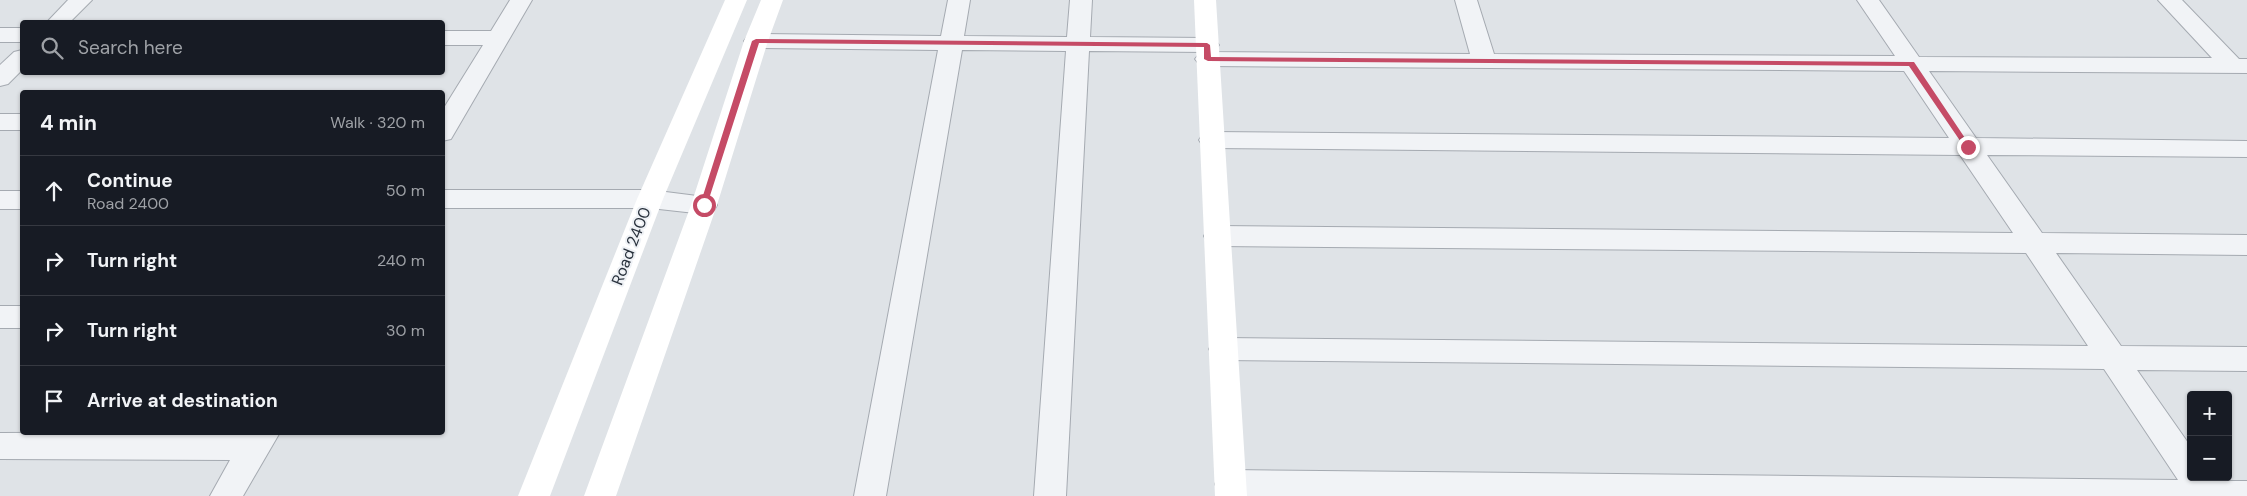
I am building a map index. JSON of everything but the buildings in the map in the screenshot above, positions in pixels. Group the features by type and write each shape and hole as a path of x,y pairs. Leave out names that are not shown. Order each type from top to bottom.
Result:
{"main road":[{"name":"Road 2400","path":"534,496 650,199 736,0"},
{"path":"600,496 704,205 756,41 772,0"},
{"path":"1204,0 1231,490"}],"street":[{"path":"60,20 81,0"},
{"path":"445,126 521,0"},
{"path":"870,496 959,0"},
{"path":"1050,496 1081,0"},
{"path":"1466,0 1484,60"},
{"path":"1868,0 2199,485"},
{"path":"2169,0 2240,66"},
{"path":"0,35 20,35"},
{"path":"445,38 498,38"},
{"path":"756,41 1078,44 1207,52 1484,60 2240,66"},
{"path":"0,79 20,59"},
{"path":"0,122 20,122"},
{"path":"1212,140 2247,149"},
{"path":"445,199 650,199 704,205"},
{"path":"0,200 20,200"},
{"path":"1218,236 2247,245"},
{"path":"0,317 20,317"},
{"path":"1224,349 2247,359"},
{"path":"0,446 260,440"},
{"path":"226,496 260,440"},
{"path":"1231,490 2199,485 2247,495"}],"route":[{"path":"704,205 756,41 1207,45 1208,59 1911,64 1968,147"}]}
